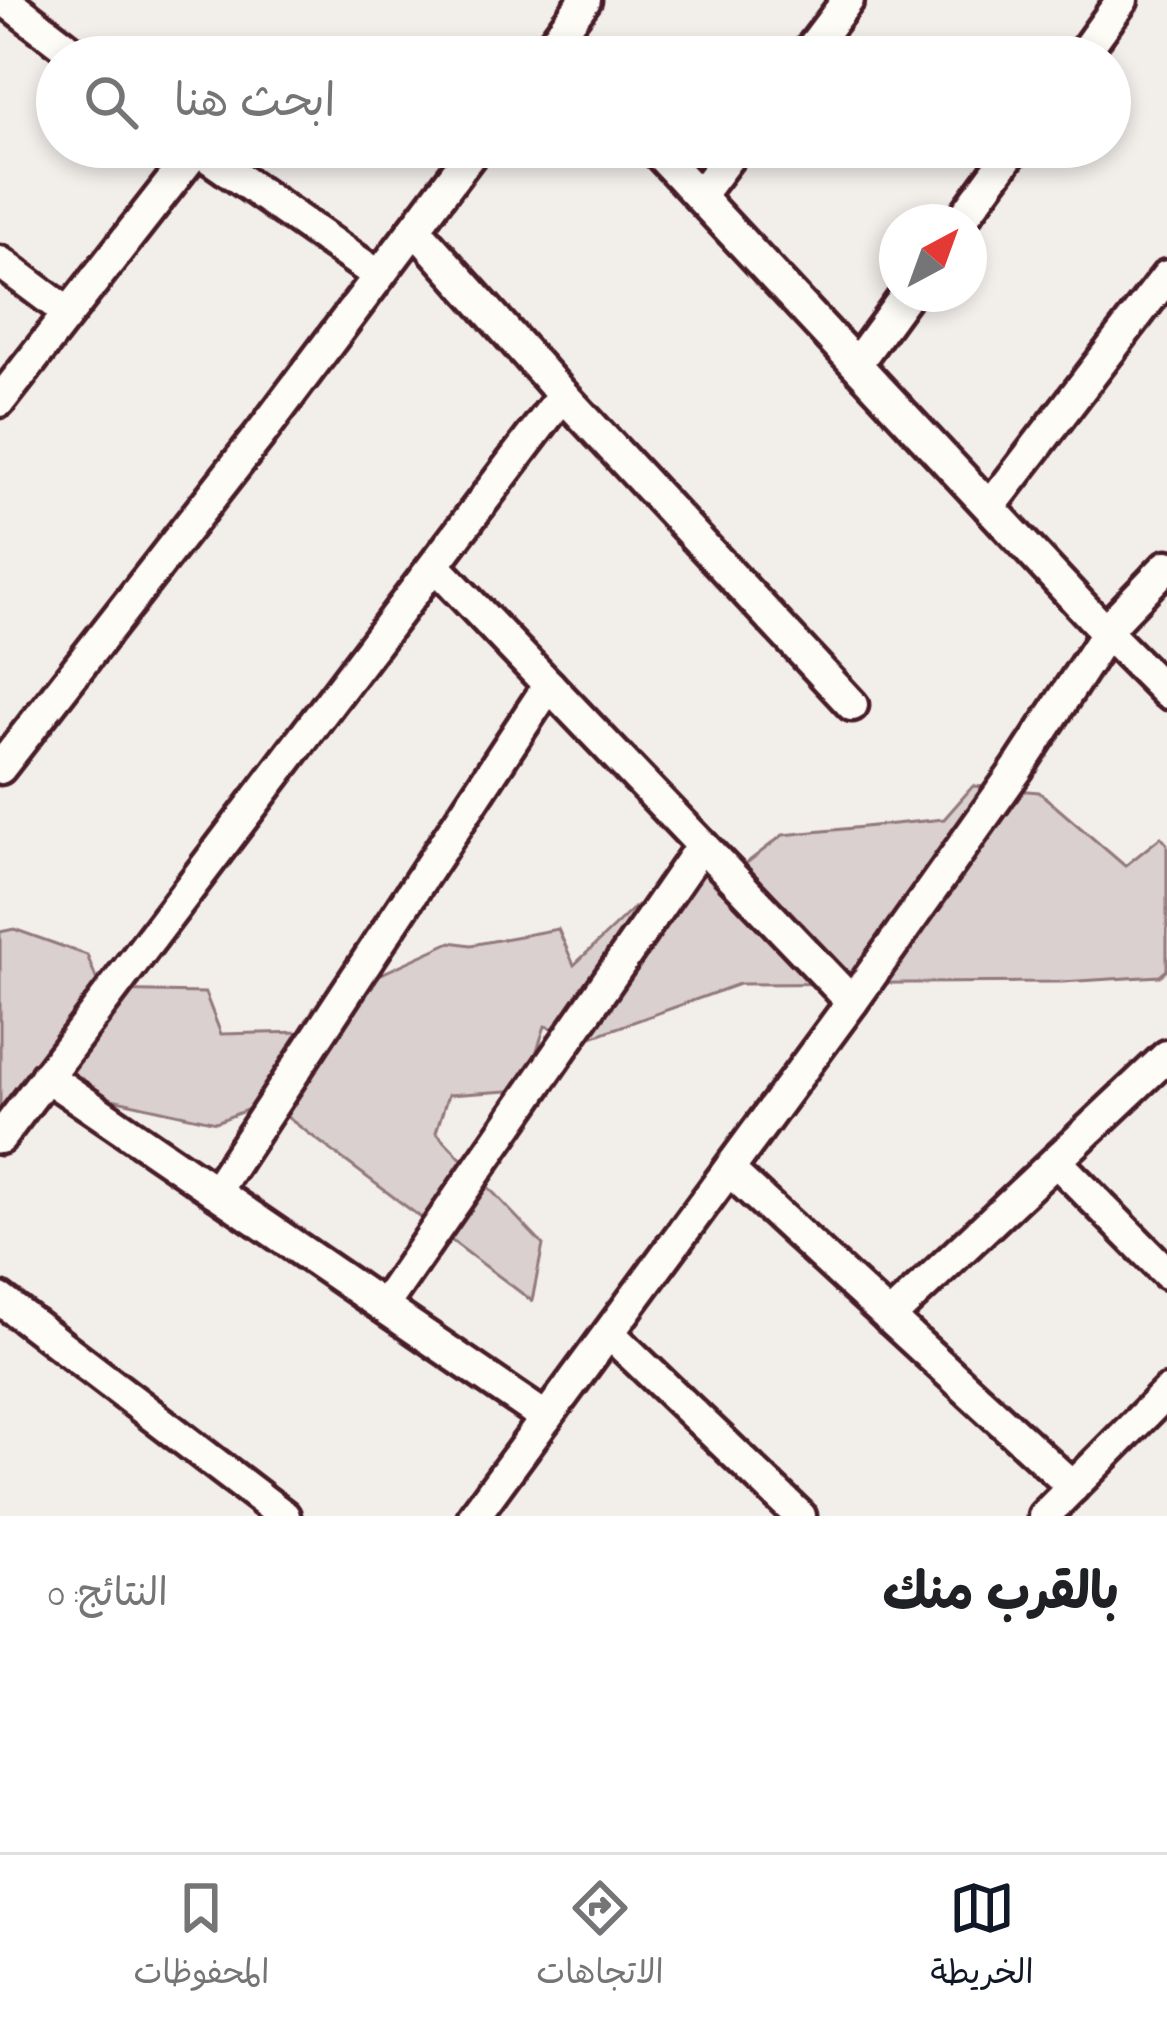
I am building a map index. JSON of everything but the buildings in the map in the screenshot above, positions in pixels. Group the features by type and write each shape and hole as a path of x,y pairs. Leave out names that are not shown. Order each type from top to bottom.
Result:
{"street":[{"path":"5,0 52,36"},
{"path":"821,36 848,0"},
{"path":"1096,36 1122,0"},
{"path":"561,36 572,5"},
{"path":"0,401 181,168"},
{"path":"225,168 379,276"},
{"path":"0,768 460,168"},
{"path":"673,168 1167,693"},
{"path":"699,196 720,168"},
{"path":"973,204 1000,168"},
{"path":"415,229 852,705"},
{"path":"0,262 68,314"},
{"path":"990,507 1167,276"},
{"path":"856,364 894,312"},
{"path":"0,1138 563,395"},
{"path":"435,566 852,1002"},
{"path":"488,1510 546,1418 852,1002 1107,633 1128,604 1167,566"},
{"path":"215,1192 549,685"},
{"path":"383,1306 702,845"},
{"path":"890,1318 1167,1056"},
{"path":"46,1076 546,1418"},
{"path":"1056,1161 1167,1273"},
{"path":"729,1170 1072,1487"},
{"path":"0,1299 284,1516"},
{"path":"609,1333 800,1516"},
{"path":"1044,1516 1167,1392"}],"shaded area":[{"path":"973,786 1039,792 1125,866 1161,837 1167,844 1167,970 1160,976 1062,982 739,984 589,1038 545,1026 524,1090 448,1095 436,1132 543,1245 532,1301 267,1102 216,1122 58,1087 0,1112 0,932 14,929 87,955 101,991 205,993 221,1034 304,1032 313,1009 355,1001 375,977 451,942 471,945 558,929 574,965 637,905 687,894 710,867 744,865 783,835 944,819"}]}
